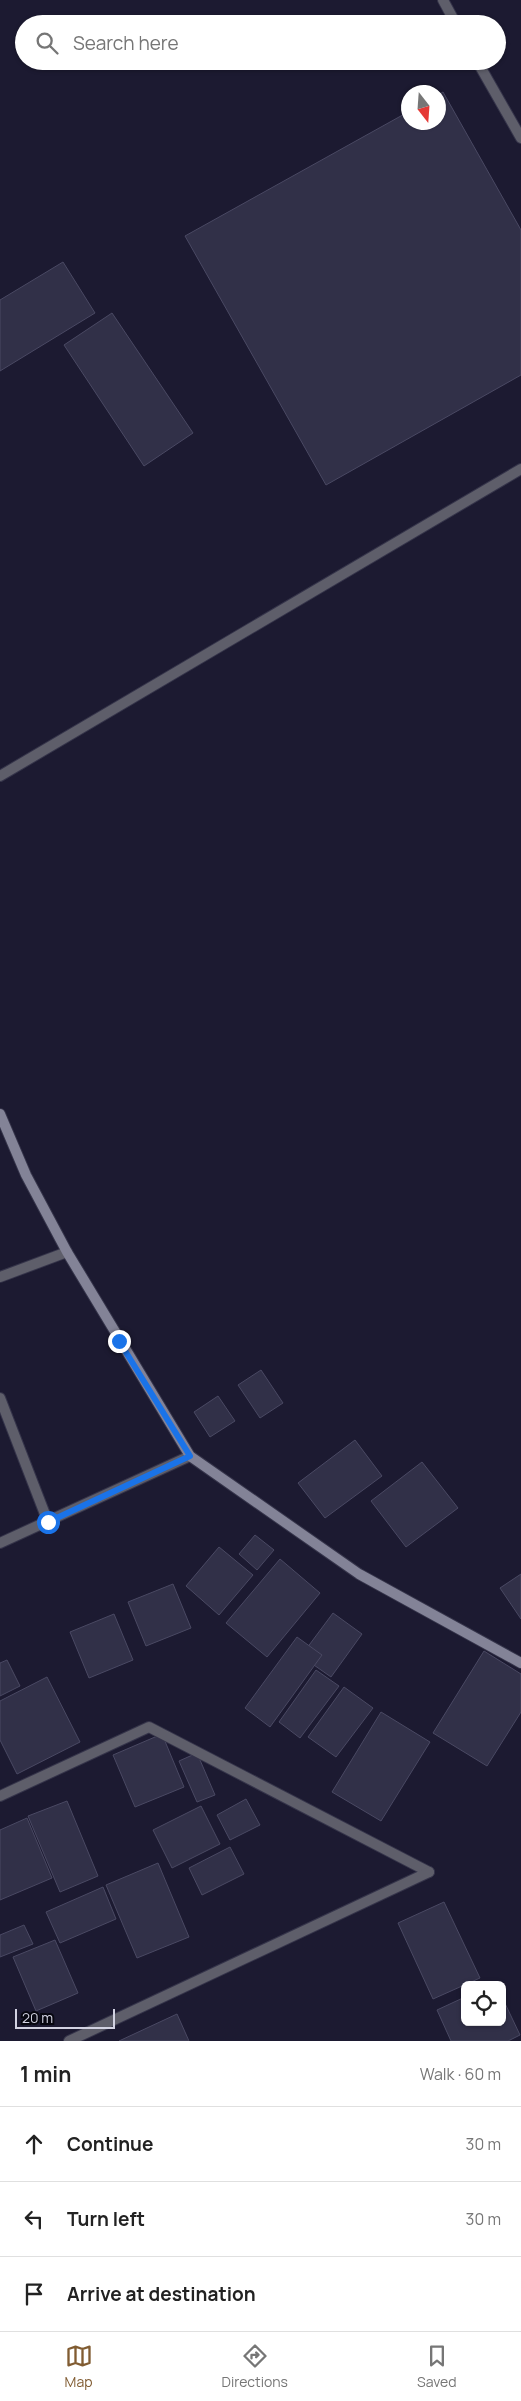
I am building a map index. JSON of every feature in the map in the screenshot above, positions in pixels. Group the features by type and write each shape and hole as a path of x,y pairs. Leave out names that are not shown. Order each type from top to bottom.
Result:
{"street":[{"path":"443,0 451,15"},
{"path":"482,70 521,138"},
{"path":"0,776 521,469"},
{"path":"0,1114 26,1175 67,1252 190,1456 359,1574 521,1663"},
{"path":"0,1277 67,1252"},
{"path":"0,1398 48,1522"},
{"path":"0,1543 190,1456"},
{"path":"0,1796 149,1727 429,1872 82,2039 69,2041"}],"building":[{"path":"446,97 521,230 521,375 326,485 185,236 401,116 401,130 446,130"},
{"path":"63,262 95,313 0,371 0,300"},
{"path":"112,313 193,433 144,466 64,345"},
{"path":"261,1370 283,1403 260,1418 238,1385"},
{"path":"218,1396 235,1421 210,1437 194,1412"},
{"path":"355,1440 382,1476 325,1518 298,1483"},
{"path":"422,1462 458,1508 406,1547 371,1501"},
{"path":"255,1535 274,1550 257,1570 239,1554"},
{"path":"219,1547 253,1575 219,1615 186,1586"},
{"path":"280,1559 320,1593 267,1657 226,1623"},
{"path":"521,1574 521,1619 500,1588"},
{"path":"173,1584 191,1628 146,1646 128,1602"},
{"path":"333,1613 362,1634 331,1677 301,1656"},
{"path":"114,1614 133,1660 89,1678 70,1632"},
{"path":"297,1637 322,1655 270,1727 245,1708"},
{"path":"484,1651 521,1674 521,1712 487,1766 433,1733"},
{"path":"7,1660 20,1686 0,1696 0,1663"},
{"path":"316,1670 339,1686 300,1738 279,1722"},
{"path":"47,1677 80,1742 17,1774 0,1740 0,1701"},
{"path":"344,1687 373,1708 336,1757 308,1737"},
{"path":"381,1712 430,1742 381,1821 332,1792"},
{"path":"162,1734 184,1787 135,1807 113,1755"},
{"path":"197,1753 215,1795 197,1802 179,1761"},
{"path":"246,1799 260,1825 230,1840 217,1815"},
{"path":"67,1801 98,1876 60,1892 28,1816"},
{"path":"201,1806 220,1844 172,1868 153,1830"},
{"path":"27,1818 52,1878 0,1900 0,1830"},
{"path":"230,1847 244,1874 202,1895 189,1868"},
{"path":"158,1863 189,1937 137,1958 106,1885"},
{"path":"103,1887 116,1919 60,1943 46,1912"},
{"path":"444,1902 480,1978 473,1981 461,1981 461,1986 433,1999 398,1923"},
{"path":"24,1925 33,1944 0,1957 0,1935"},
{"path":"55,1940 78,1993 36,2011 13,1957"},
{"path":"461,1999 461,2026 506,2026 506,2005 520,2035 508,2041 451,2041 437,2010"},
{"path":"177,2014 189,2041 119,2041"}],"route":[{"path":"48,1522 190,1456 119,1341"}]}
